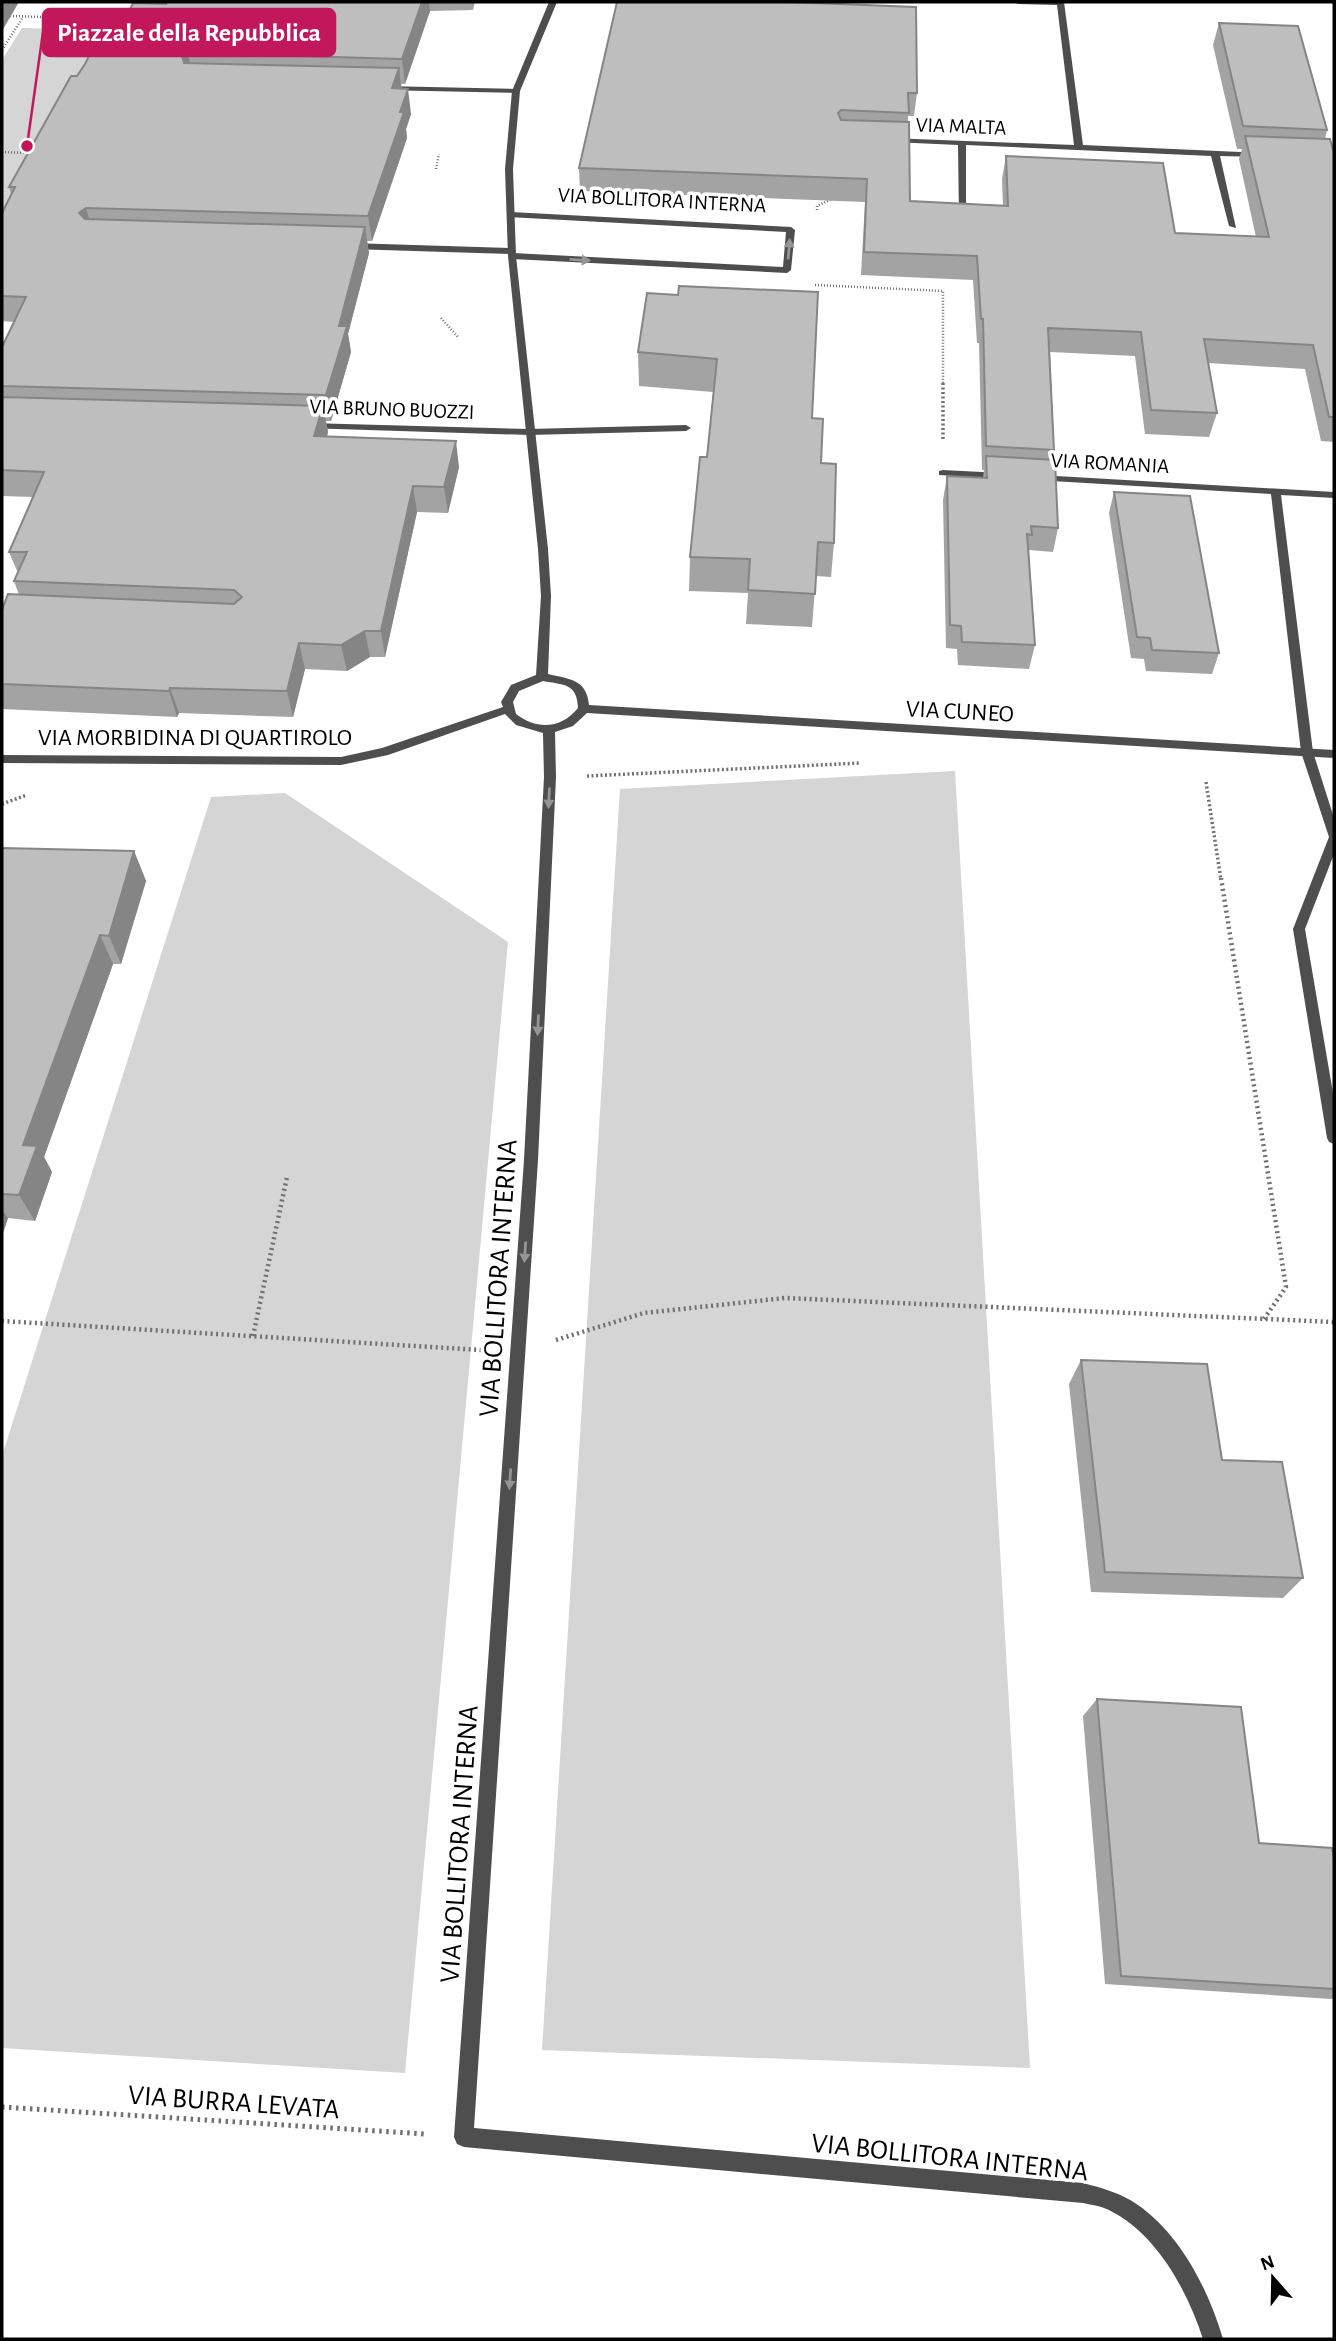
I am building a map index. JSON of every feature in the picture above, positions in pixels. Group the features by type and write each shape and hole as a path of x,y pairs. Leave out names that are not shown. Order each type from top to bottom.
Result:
{"street":[{"path":"542,677 546,596 512,253 509,169 516,91 553,2"},
{"path":"1018,2 1060,3 1079,148"},
{"path":"373,88 516,91"},
{"name":"VIA MALTA","path":"882,140 1268,155"},
{"path":"962,143 962,218"},
{"path":"1215,153 1233,226"},
{"name":"VIA BOLLITORA INTERNA","path":"511,215 791,230 787,270"},
{"path":"335,246 512,253 787,270"},
{"name":"VIA BRUNO BUOZZI","path":"302,426 529,432 687,428"},
{"path":"943,473 1012,477"},
{"name":"VIA ROMANIA","path":"1026,478 1334,495"},
{"path":"1276,492 1307,752 1334,838 1299,929 1334,1138"},
{"path":"542,677 572,682 583,695 584,709 567,725 549,730 527,727 511,716 507,702 515,688 542,677"},
{"name":"VIA MORBIDINA DI QUARTIROLO","path":"2,759 341,761 384,752 508,709"},
{"name":"VIA CUNEO","path":"584,709 1334,754"},
{"name":"VIA BOLLITORA INTERNA","path":"549,730 547,845 519,1352 464,2137 1083,2193 1115,2202 1142,2220 1168,2249 1192,2290 1213,2339"}],"path":[{"path":"6,16 119,19"},
{"path":"2,50 24,16"},
{"path":"2,152 40,153"},
{"path":"436,169 439,155"},
{"path":"791,230 815,220 817,206 838,196"},
{"path":"787,270 787,284 943,291 943,473"},
{"path":"441,318 458,337"},
{"path":"1205,770 1286,1287 1263,1320"},
{"path":"253,1336 287,1177"},
{"path":"2,1321 519,1352 645,1313 785,1298 1334,1322"},
{"name":"VIA BURRA LEVATA","path":"2,2107 464,2137"}],"shaded area":[{"path":"22,28 120,30 2,232 2,60"},
{"path":"955,771 1030,2068 542,2050 620,789"},
{"path":"285,793 508,942 405,2073 2,2048 2,1456 211,797"}],"building":[{"path":"422,2 402,59 188,53 182,56 184,63 399,68 392,88 408,89 400,112 404,112 368,216 86,208 79,213 85,219 365,227 339,326 347,326 326,395 2,386 2,347 26,297 2,296 2,213 15,187 9,187 71,76 77,76 85,64 105,25 122,25 133,3"},
{"path":"617,2 787,2 916,7 917,93 908,93 909,113 841,110 838,113 841,120 909,122 910,201 1008,206 1006,156 1163,163 1175,233 1269,237 1245,136 1330,139 1334,153 1334,417 1329,417 1313,345 1204,339 1217,413 1151,410 1141,332 1048,328 1054,450 986,446 983,319 977,256 864,252 867,179 579,168"},
{"path":"1219,23 1298,26 1327,130 1243,126"},
{"path":"679,286 818,292 812,418 823,419 821,463 836,464 834,543 818,542 815,594 748,590 750,559 690,557 700,457 707,457 717,359 638,352 647,293 678,295"},
{"path":"2,397 323,406 314,436 456,441 444,487 413,486 381,631 365,631 341,645 299,643 287,691 170,688 169,691 2,684 2,610 8,594 234,604 242,597 234,590 14,581 27,552 9,552 44,472 2,470"},
{"path":"986,456 1055,460 1058,528 1031,526 1032,535 1027,534 1035,645 962,642 961,626 950,625 947,476 987,478"},
{"path":"1114,492 1190,496 1219,653 1152,650 1150,638 1137,637"},
{"path":"2,848 134,851 109,936 100,935 23,1145 37,1146 19,1195 2,1194"},
{"path":"1081,1360 1207,1364 1222,1460 1282,1462 1303,1578 1105,1572"},
{"path":"1097,1699 1241,1707 1259,1843 1332,1848 1334,1989 1121,1976"}],"place":[{"name":"Piazzale della Repubblica","path":"27,146"}]}
